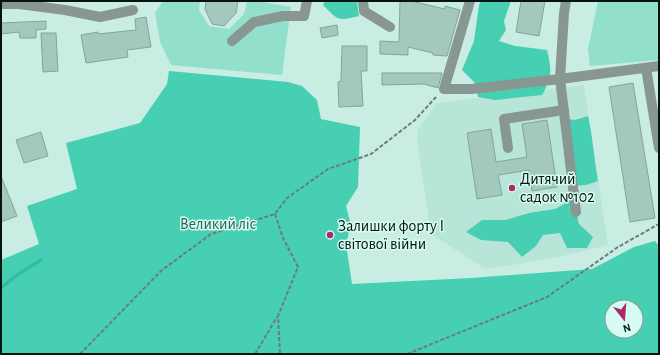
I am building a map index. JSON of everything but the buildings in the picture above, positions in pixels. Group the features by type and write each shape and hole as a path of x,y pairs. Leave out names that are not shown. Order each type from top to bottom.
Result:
{"street":[{"path":"232,41 254,22 283,16 304,16 307,1"},
{"path":"470,1 444,89 471,88 560,79 659,66"},
{"path":"566,1 560,79 576,212"},
{"path":"1,4 19,4 42,7 100,17 133,10"},
{"path":"364,6 390,27"},
{"path":"646,68 659,148"},
{"path":"508,148 504,119 564,110"}],"path":[{"path":"80,354 162,270 211,234 275,214 287,198 328,169 370,154 415,120 444,89"},
{"path":"255,354 278,316 298,267 283,238 275,214"},
{"path":"407,354 547,297 618,247 659,224"},
{"path":"278,316 280,354"}],"shaded area":[{"path":"163,1 200,1 199,10 209,26 229,29 244,14 247,1 257,1 291,7 282,75 171,65 160,42 155,13"},
{"path":"598,1 659,1 659,60 590,66 588,49"},
{"name":"Дитячий садок №102","path":"584,85 608,245 558,257 501,267 484,268 431,234 417,141 418,129 437,103"}],"green space":[{"path":"325,1 357,1 359,16 346,19 336,17 323,5"},
{"path":"481,1 511,1 504,21 506,30 499,41 515,46 547,50 550,63 550,73 548,83 542,95 495,100 478,97 475,83 462,70 474,41 479,5"},
{"name":"Великий ліс","path":"169,71 288,82 302,86 317,100 321,119 360,127 358,187 346,206 351,225 346,244 352,284 471,278 592,269 634,247 655,241 659,246 659,354 1,354 1,260 39,244 27,206 77,189 66,143 140,123 167,84"},
{"path":"588,116 598,181 586,185 571,186 563,118 575,120"},
{"path":"573,199 579,224 593,237 587,248 567,248 560,233 543,235 536,246 522,257 508,242 481,240 466,232 482,220 505,220 529,213 555,209"}],"waterway":[{"path":"1,288 17,275 41,260"}],"place":[{"name":"Дитячий садок №102","path":"512,188"},
{"name":"Залишки форту І світової війни","path":"330,235"}]}
